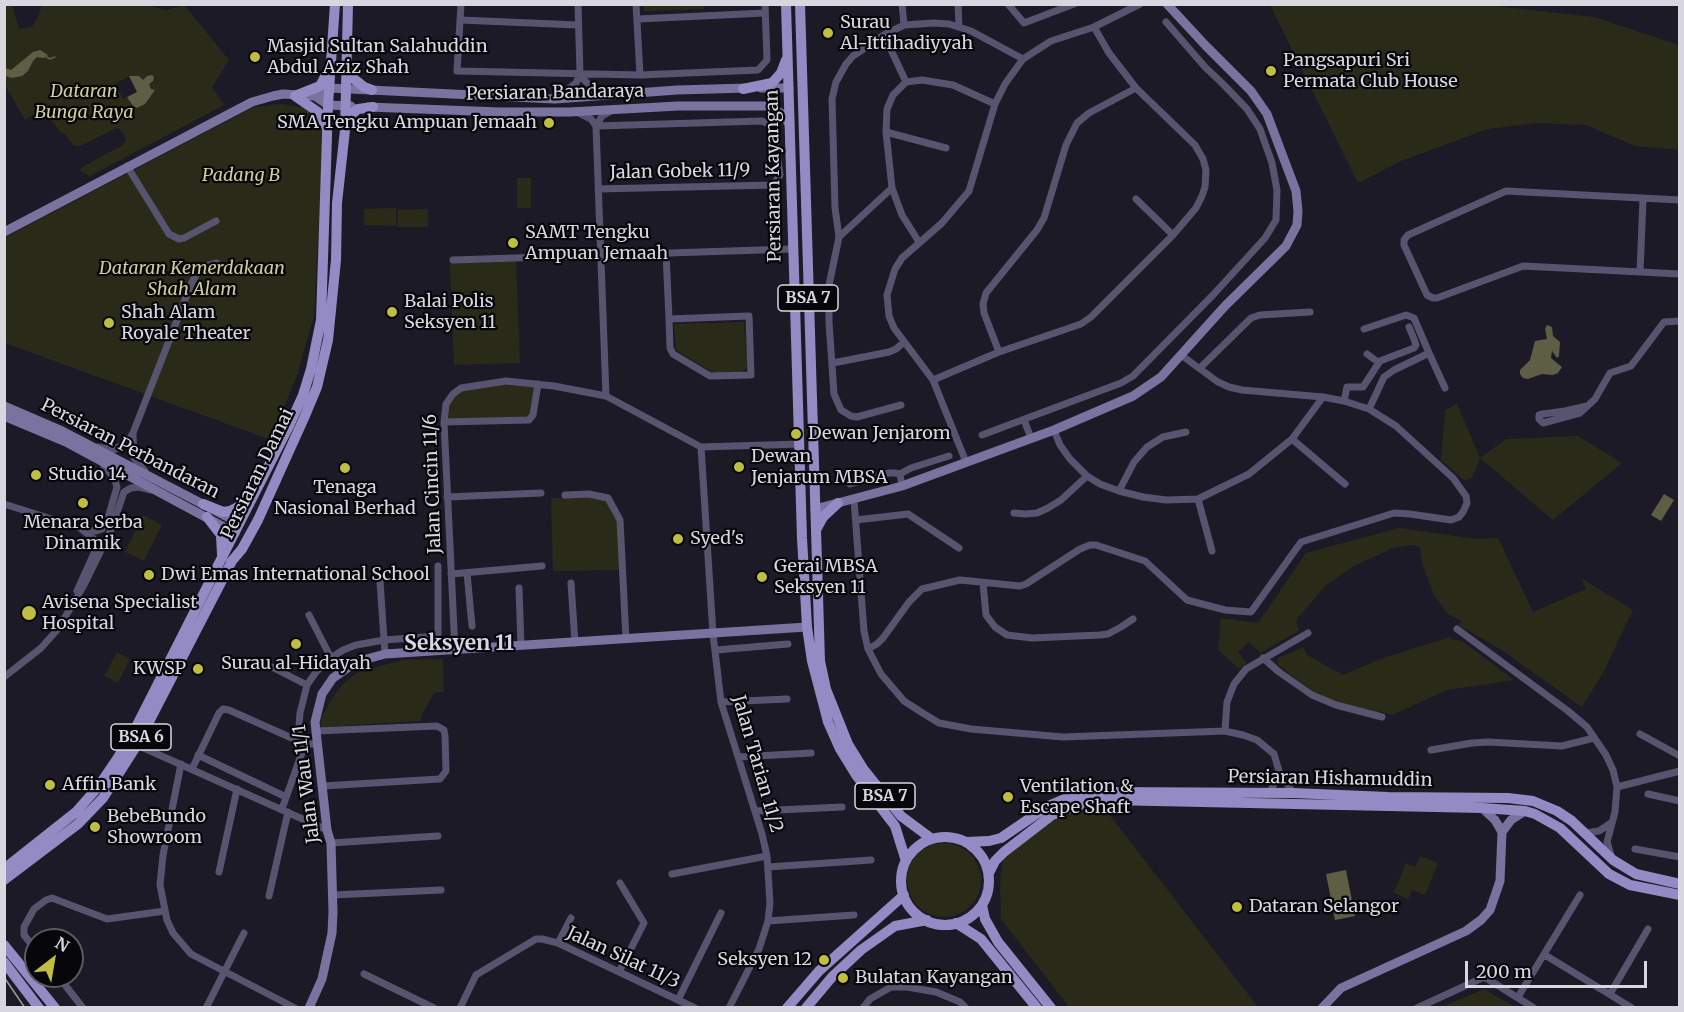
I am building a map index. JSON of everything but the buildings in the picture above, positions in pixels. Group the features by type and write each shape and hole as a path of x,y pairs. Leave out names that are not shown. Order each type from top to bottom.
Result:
{"main road":[{"name":"Persiaran Damai","path":"5,877 78,824 103,798 137,745 228,561 256,490 303,395 321,320 328,105 335,4"},
{"name":"Persiaran Damai","path":"5,877 62,825 98,787 134,731 228,561 242,549 317,387 328,340 334,283 337,203 345,130 348,4"},
{"name":"Persiaran Kayangan","path":"786,4 792,249 807,627 814,671 828,722 840,749 856,775 895,826 906,861"},
{"name":"Persiaran Kayangan","path":"800,4 820,661 836,717 848,744 871,779 901,816 933,839"},
{"path":"743,88 772,83 781,73 787,58"},
{"path":"347,59 354,79 372,90"},
{"path":"295,96 320,86 331,64"},
{"path":"789,88 795,91 804,111"},
{"path":"295,96 318,112 327,128"},
{"path":"345,130 347,121 353,112 373,107"},
{"path":"814,485 822,498 838,503"},
{"path":"203,504 223,512 230,511 240,506 256,490"},
{"path":"239,529 249,524 260,503 268,496"},
{"path":"816,531 823,516 838,503"},
{"path":"802,538 807,516 814,509"},
{"path":"207,517 220,535 228,561"},
{"name":"Persiaran Hishamuddin","path":"966,842 1001,838 1048,806 1069,797 1105,792 1508,798 1533,801 1557,811 1585,833 1613,860 1636,874 1680,884"},
{"name":"Persiaran Hishamuddin","path":"989,873 995,861 1004,852 1052,815 1078,805 1108,800 1482,808 1526,811 1547,820 1560,828 1609,874 1630,885 1680,895"},
{"path":"956,838 966,842 976,849 989,873 988,888 981,905 966,919 956,923 936,923 927,920 917,914 904,895 901,884 906,861 912,851 922,843 933,839 956,838"},
{"path":"787,1008 819,971 904,895"},
{"path":"981,905 989,929 1051,1008"},
{"path":"806,1008 832,977 861,950 896,926 927,920"},
{"path":"956,923 981,939 1037,1008"},
{"path":"4,945 55,1008"},
{"path":"4,962 39,1008"}],"street":[{"path":"461,4 457,71 640,75 758,70 767,60 765,4"},
{"path":"578,4 580,74 583,80 601,96"},
{"path":"636,4 640,75"},
{"path":"708,4 709,15"},
{"path":"902,4 904,25"},
{"path":"958,4 959,27"},
{"path":"1008,4 1024,23 1074,4"},
{"path":"966,462 933,380 894,328 889,316 888,295 895,269 902,258 942,223 969,190 994,104 1023,59 1051,41 1094,27 1140,4"},
{"path":"814,509 902,486 1054,430 1133,396 1149,387 1286,246 1297,225 1299,211 1296,191 1271,124 1260,102 1251,91 1167,4"},
{"path":"638,19 765,13"},
{"path":"460,20 578,25"},
{"path":"982,435 1122,383 1133,376 1213,296 1265,238 1276,220 1277,190 1272,163 1260,129 1246,109 1205,68 1166,22"},
{"path":"901,405 857,417 841,410 834,394 829,285 840,237 835,208 831,118 836,82 853,56 884,34 904,25 934,23 959,27 986,38 1023,59"},
{"path":"933,380 999,352 1081,324 1091,317 1173,235 1196,208 1202,196 1206,179 1203,159 1190,139 1136,88 1109,54 1094,27"},
{"path":"884,34 906,82"},
{"path":"555,99 576,83 580,74"},
{"path":"919,242 902,215 892,188 886,132 889,102 906,82 922,80 938,81 967,90 994,104"},
{"path":"4,232 252,102 283,94 315,96 329,88"},
{"name":"Persiaran Bandaraya","path":"329,88 555,99 677,90 789,88"},
{"path":"999,352 984,313 983,304 986,292 1037,230 1044,218 1066,145 1077,123 1089,113 1136,88"},
{"path":"677,90 678,106"},
{"path":"315,96 328,105"},
{"path":"1246,109 1260,102"},
{"name":"Persiaran Bandaraya","path":"328,105 500,112 570,112 678,106 767,106 782,114 790,125"},
{"path":"606,396 596,126 602,116 613,110"},
{"path":"570,112 585,116 596,126"},
{"name":"Jalan Gobek 11/9","path":"596,126 768,122 773,126 780,175 773,185 598,189"},
{"path":"886,132 946,148"},
{"path":"127,166 169,234 179,239 184,238 216,221"},
{"path":"840,237 892,188"},
{"path":"1680,200 1501,192 1408,235 1404,240 1404,245 1427,295 1433,298 1523,266 1680,273"},
{"path":"1136,199 1173,235"},
{"path":"1640,272 1643,199"},
{"path":"453,260 792,249"},
{"path":"666,253 670,348 673,354 710,376 751,375 749,316 669,319"},
{"path":"88,444 113,450 127,443 133,433 192,282 206,266 217,263"},
{"path":"1213,296 1226,306"},
{"path":"1200,368 1251,318 1260,315 1310,312"},
{"path":"1364,329 1406,315 1414,318 1445,388"},
{"path":"1587,406 1539,415 1539,418 1543,423 1580,414 1595,399 1610,373 1631,366 1664,322 1680,321"},
{"path":"1344,401 1347,387 1363,387 1378,362 1414,348 1416,345 1409,327"},
{"path":"833,363 889,352 904,342"},
{"path":"1369,409 1384,377 1429,352"},
{"path":"1367,354 1378,362"},
{"path":"868,649 883,638 909,602 922,589 960,580 1014,586 1026,584 1080,549 1096,544 1145,561 1187,600 1225,610 1251,612 1301,542 1394,513 1451,520 1458,518 1467,503 1463,488 1396,426 1369,409 1323,397 1242,390 1218,382 1181,355"},
{"name":"Jalan Cincin 11/6","path":"455,650 444,422 446,404 453,394 462,388 506,381 606,396 701,447 800,444"},
{"path":"444,422 529,420 533,415 538,384"},
{"path":"1054,430 1070,459 1087,476 1100,484 1119,491 1166,500 1198,499 1249,474 1292,439 1323,397"},
{"name":"Persiaran Perbandaran","path":"4,406 88,444 207,517 239,529"},
{"name":"Persiaran Perbandaran","path":"4,416 31,426 162,488 203,504 239,529"},
{"path":"1024,420 1031,438"},
{"path":"1119,491 1140,453 1163,437 1186,432"},
{"path":"133,433 134,459 162,488"},
{"path":"1292,439 1345,484"},
{"name":"Jalan Tarian 11/2","path":"701,447 713,634 722,702 756,811 767,856 770,903 768,921 759,949 729,1008"},
{"path":"850,483 889,473 900,474 911,468 949,456"},
{"path":"4,504 80,528 96,531 102,529 117,492 114,478 97,459"},
{"path":"900,474 902,486"},
{"path":"1014,513 1037,513 1047,508 1061,500 1087,476"},
{"path":"4,677 51,638 58,629 84,585 111,530 124,492 139,487 162,488"},
{"path":"447,497 541,493"},
{"path":"565,495 589,494 608,498 620,520 626,639"},
{"path":"1198,499 1212,551"},
{"path":"854,500 864,631 868,649 881,674 904,700 939,723 971,729 1063,737 1225,731 1257,740 1269,749 1274,754 1279,771 1293,793"},
{"path":"856,520 908,514 958,548"},
{"path":"76,596 79,583 96,549 94,539 80,528"},
{"path":"269,896 286,797 302,742 301,706 307,686 316,672 331,658 356,645 384,640 438,636 440,632 438,566"},
{"path":"451,574 542,566"},
{"path":"467,573 472,626"},
{"path":"380,581 386,654"},
{"path":"571,583 575,643"},
{"path":"983,583 986,615 995,627 1007,635 1032,638 1108,634 1133,618"},
{"path":"519,588 521,646"},
{"path":"309,615 331,658"},
{"name":"Jalan Wau 11/1","path":"309,1008 322,979 332,933 331,843 327,830 316,744 315,714 326,686 333,678 356,662 386,654 807,627"},
{"path":"1457,629 1587,727 1609,762 1617,787 1615,812 1608,842 1613,860"},
{"path":"1225,731 1227,702 1234,684 1246,669 1308,633"},
{"path":"716,650 788,644"},
{"path":"1263,658 1312,695 1336,705 1382,717"},
{"path":"262,662 307,686"},
{"path":"722,702 788,699"},
{"path":"192,769 219,713 223,710 229,710 302,742 316,744"},
{"path":"315,731 427,726 444,730 447,766 443,778 323,786"},
{"path":"1640,734 1680,756"},
{"path":"1431,750 1488,742 1562,746 1594,738"},
{"path":"137,745 327,830"},
{"path":"738,757 811,753"},
{"path":"198,755 286,797"},
{"path":"181,764 163,855 160,885 165,912 173,933 181,945 204,962 295,1008"},
{"path":"1270,793 1279,771"},
{"path":"1617,787 1680,771"},
{"path":"219,872 237,789"},
{"path":"1648,794 1680,801"},
{"path":"756,811 842,807"},
{"path":"1322,1008 1341,988 1466,931 1481,920 1493,903 1500,881 1502,832 1495,820 1482,808"},
{"path":"1502,832 1511,820 1526,811"},
{"path":"1585,833 1599,831 1611,824"},
{"path":"331,843 438,836"},
{"path":"1635,849 1680,857"},
{"path":"672,874 767,856"},
{"path":"768,867 871,860"},
{"path":"619,972 644,923 620,883"},
{"path":"333,895 441,890"},
{"path":"1518,998 1580,895"},
{"path":"24,928 34,909 52,898 107,919 165,912"},
{"path":"678,1000 721,913"},
{"path":"768,921 854,915"},
{"path":"558,943 571,918"},
{"path":"1610,994 1648,929"},
{"path":"206,1008 244,933"},
{"name":"Jalan Silat 11/3","path":"460,1008 476,975 537,939 558,943 695,1008"},
{"path":"1545,955 1632,1008"},
{"path":"364,974 434,1008"},
{"path":"1416,1008 1482,978 1486,978 1534,1008"},
{"path":"863,1008 870,999 891,987 936,992 960,1002 966,1008"},
{"path":"67,988 83,1008"}],"green space":[{"name":"Dataran Bunga Raya","path":"143,4 165,10 185,6 229,60 212,87 224,105 90,176 80,171 82,167 123,145 126,139 120,129 117,128 78,147 60,132 43,108 25,120 5,85 4,5 12,5 19,29 32,27 42,5","holes":["129,76 139,76 151,89 147,101 137,108 127,97 123,99 115,84"]},
{"path":"644,5 704,5 704,9 644,11"},
{"path":"1270,5 1486,5 1594,17 1679,45 1679,150 1635,146 1586,125 1537,123 1488,129 1401,161 1358,183"},
{"name":"Dataran Kemerdakaan Shah Alam","path":"281,104 308,108 324,121 314,316 297,375 271,440 5,343 4,238 254,107"},
{"path":"517,178 531,178 531,208 517,208"},
{"path":"396,208 396,226 364,225 364,209"},
{"path":"428,209 428,227 397,227 398,210"},
{"path":"516,261 520,363 454,365 450,263"},
{"path":"744,322 748,367 742,372 714,373 676,350 674,324"},
{"path":"506,383 536,387 532,414 528,418 446,421 448,404 454,395 462,390"},
{"path":"1457,404 1480,458 1472,478 1464,480 1441,460 1445,410"},
{"path":"1578,436 1622,463 1553,520 1480,458 1506,439"},
{"path":"592,497 606,500 618,521 621,570 553,571 551,498"},
{"path":"143,515 162,525 144,561 125,552"},
{"path":"1399,528 1477,539 1498,538 1533,612 1586,589 1581,578 1633,610 1604,671 1582,707 1503,651 1459,625 1461,621 1448,614 1434,595 1422,563 1420,547 1413,545 1393,548 1354,566 1326,585 1298,618 1296,622 1299,631 1260,653 1249,642 1238,652 1247,663 1239,669 1218,650 1221,618 1258,623 1306,553"},
{"path":"1450,637 1450,639 1462,641 1514,680 1447,690 1392,715 1379,711 1378,714 1318,695 1277,664 1278,658 1304,647 1307,655 1343,675 1383,658"},
{"path":"117,652 130,659 118,683 104,676"},
{"path":"443,659 444,692 434,693 421,716 421,721 321,727 321,718 333,697 344,683 358,672 403,660"},
{"path":"1102,805 1258,1007 1069,1007 1001,919 1000,884 1003,861 1009,852 1033,832 1059,817"},
{"name":"Bulatan Kayangan","path":"944,843 958,846 970,854 978,866 981,880 978,894 970,906 958,914 944,917 930,914 918,906 910,894 907,880 910,866 918,854 930,846"},
{"path":"1420,856 1438,863 1425,895 1412,890 1408,899 1394,893 1406,863 1415,867"},
{"path":"1484,989 1515,1007 1442,1007"}],"shaded area":[{"path":"40,50 48,55 44,58 37,57 22,76 12,78 5,76 5,68 11,70 33,52"},
{"path":"129,76 139,76 143,80 147,76 154,77 149,84 151,89 155,90 145,104 137,108 127,97 137,92"},
{"path":"1547,325 1552,327 1553,336 1560,342 1559,356 1557,358 1552,351 1551,358 1562,367 1558,373 1553,375 1542,374 1528,379 1523,378 1520,370 1530,360 1535,341 1547,339 1545,329"},
{"path":"1664,494 1674,500 1661,521 1651,515"},
{"path":"1346,870 1355,916 1335,920 1326,874"}],"waterway":[{"path":"45,56 50,59 55,57"}],"tram line":[{"path":"4,977 25,1008"}],"place":[{"name":"Surau Al-Ittihadiyyah","path":"828,33"},
{"name":"Masjid Sultan Salahuddin Abdul Aziz Shah","path":"255,57"},
{"name":"Pangsapuri Sri Permata Club House","path":"1271,71"},
{"name":"SMA Tengku Ampuan Jemaah","path":"549,123"},
{"name":"SAMT Tengku Ampuan Jemaah","path":"513,243"},
{"name":"Balai Polis Seksyen 11","path":"392,312"},
{"name":"Shah Alam Royale Theater","path":"109,323"},
{"name":"Dewan Jenjarom","path":"796,434"},
{"name":"Dewan Jenjarum MBSA","path":"739,467"},
{"name":"Tenaga Nasional Berhad","path":"345,468"},
{"name":"Studio 14","path":"36,475"},
{"name":"Menara Serba Dinamik","path":"83,503"},
{"name":"Syed's","path":"678,539"},
{"name":"Dwi Emas International School","path":"149,575"},
{"name":"Gerai MBSA Seksyen 11","path":"762,577"},
{"name":"Avisena Specialist Hospital","path":"29,613"},
{"name":"Surau al-Hidayah","path":"296,644"},
{"name":"KWSP","path":"198,669"},
{"name":"Affin Bank","path":"50,785"},
{"name":"Ventilation & Escape Shaft","path":"1008,797"},
{"name":"BebeBundo Showroom","path":"95,827"},
{"name":"Dataran Selangor","path":"1237,907"},
{"name":"Seksyen 12","path":"824,960"},
{"name":"Bulatan Kayangan","path":"843,978"}],"district":[{"name":"Seksyen 11","path":"459,644"}],"park label":[{"name":"Padang B","path":"241,176"}]}
